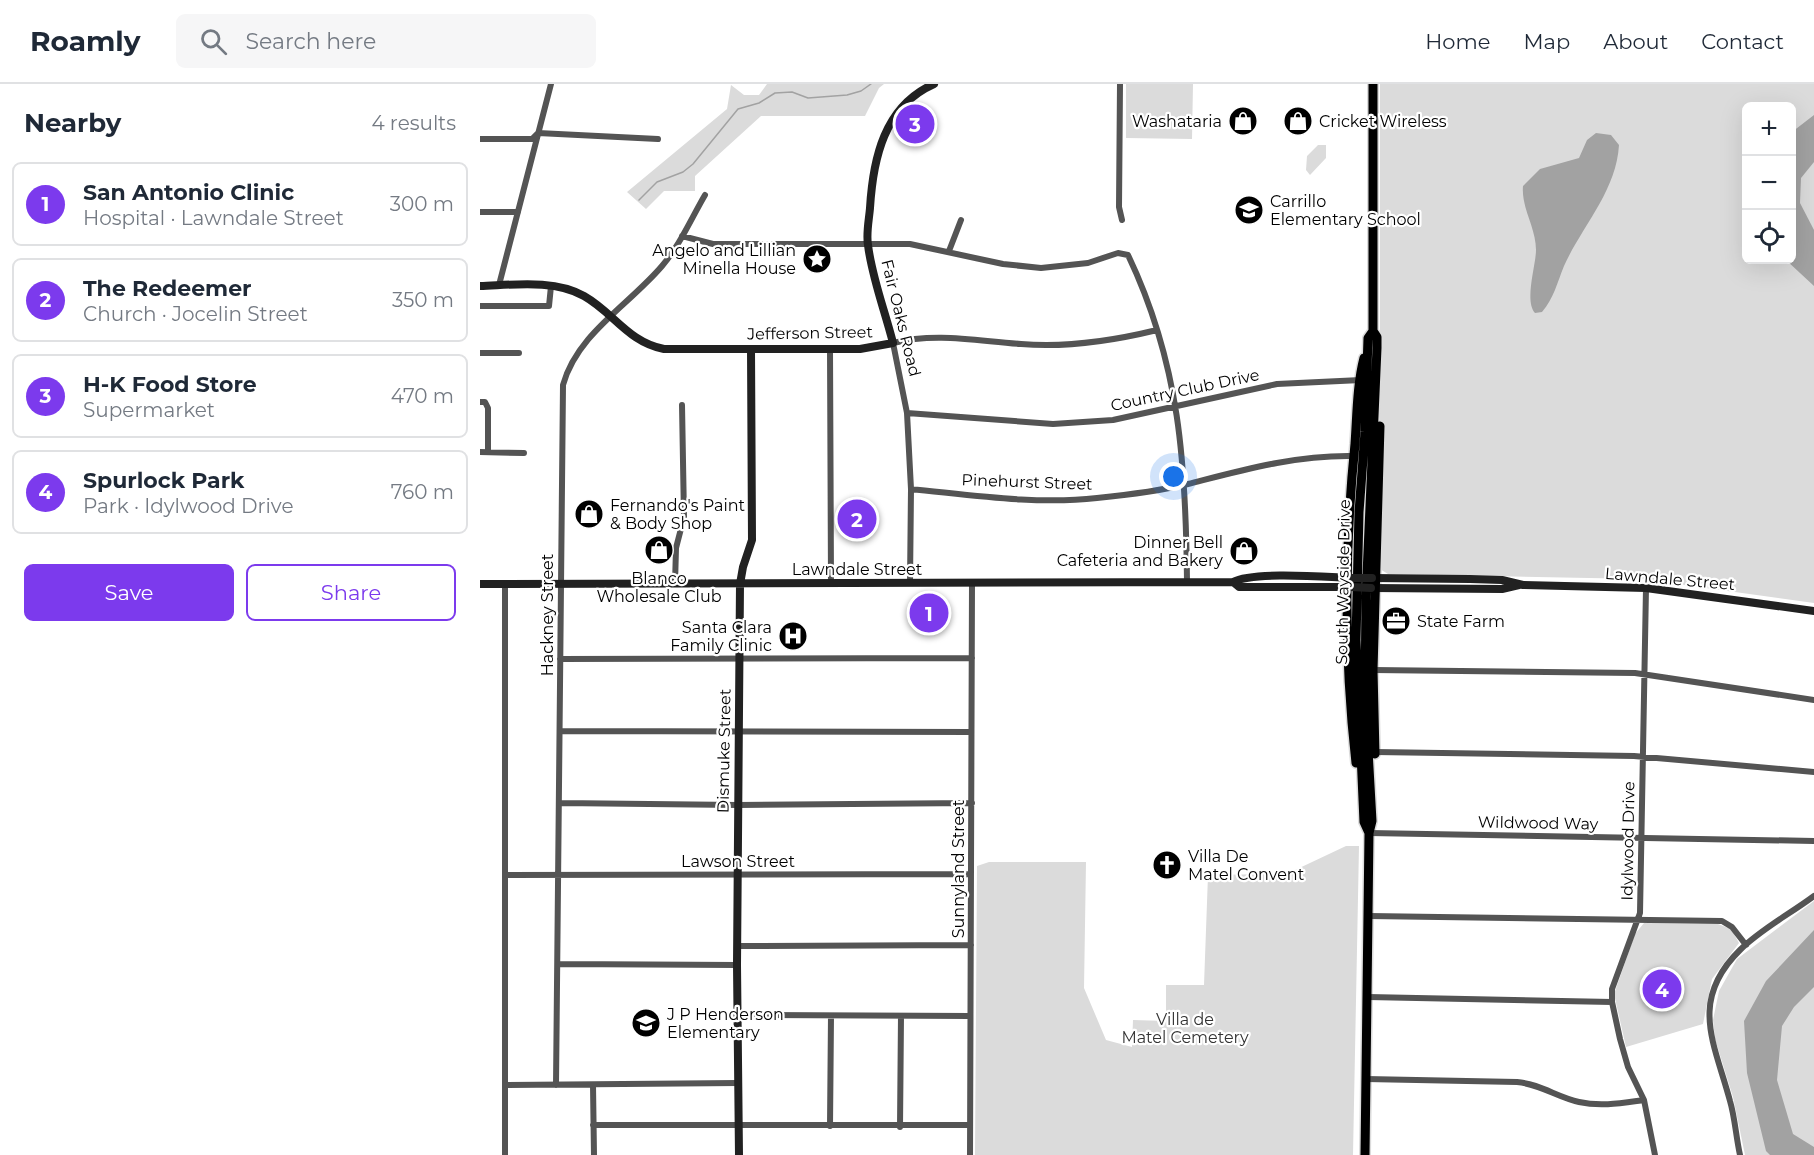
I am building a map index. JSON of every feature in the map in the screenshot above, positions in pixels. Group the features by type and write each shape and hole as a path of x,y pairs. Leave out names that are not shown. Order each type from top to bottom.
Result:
{"main road":[{"name":"Fair Oaks Road","path":"893,343 867,243 871,187 883,136 905,104 934,84"},
{"name":"South Wayside Drive","path":"1365,1155 1369,833 1356,640 1359,512 1372,346 1368,338 1373,331 1373,84"},
{"name":"Jefferson Street","path":"480,286 551,286 582,295 634,339 655,348 860,349 893,343"},
{"path":"1368,795 1356,771 1352,724 1348,583 1353,456 1361,380 1372,346"},
{"path":"1368,795 1375,752 1374,583 1381,395 1372,346"},
{"name":"Dismuke Street","path":"739,1155 737,965 740,584 752,540 751,349"},
{"name":"Lawndale Street","path":"480,584 1233,582 1241,578 1261,577 1348,583"},
{"path":"1260,587 1261,577"},
{"name":"Lawndale Street","path":"1233,582 1239,587 1260,587 1470,579 1502,580 1523,585 1646,588 1814,610"},
{"path":"1470,579 1470,589"},
{"name":"Lawndale Street","path":"1374,583 1470,589 1502,589 1523,585"}],"street":[{"path":"499,285 551,84"},
{"path":"1120,84 1119,207 1122,220"},
{"path":"480,139 532,139 538,133 658,139"},
{"name":"Hackney Street","path":"556,1085 563,386 579,350 661,268 705,195"},
{"path":"480,212 518,212"},
{"path":"949,251 961,220"},
{"path":"682,236 713,244 910,244 1003,264 1041,268 1088,263 1122,253 1128,255 1157,330 1177,406 1186,484 1187,582"},
{"path":"480,306 549,306 551,286"},
{"name":"Jefferson Street","path":"893,343 940,337 1061,345 1100,342 1157,330"},
{"name":"Fair Oaks Road","path":"893,343 907,413 910,583"},
{"path":"830,349 831,583"},
{"path":"480,353 519,353"},
{"name":"Country Club Drive","path":"907,413 1053,424 1113,420 1277,384 1361,380"},
{"path":"483,403 488,452"},
{"path":"675,584 676,548 684,517 682,405"},
{"path":"480,452 524,453"},
{"name":"Pinehurst Street","path":"910,489 1012,498 1062,500 1095,498 1186,484 1276,462 1313,457 1353,456"},
{"name":"Sunnyland Street","path":"970,1155 972,583"},
{"path":"505,584 506,1155"},
{"name":"Idylwood Drive","path":"1646,588 1638,920 1615,980 1612,1002 1628,1066 1644,1100 1655,1155"},
{"path":"560,659 972,658"},
{"path":"1373,670 1643,675 1814,700"},
{"path":"560,731 971,732"},
{"path":"1375,752 1643,756 1814,771"},
{"path":"560,803 738,805 972,803"},
{"name":"Wildwood Way","path":"1369,833 1814,841"},
{"name":"Lawson Street","path":"505,875 970,874"},
{"path":"1738,1155 1731,1103 1710,1039 1708,1021 1711,1002 1725,969 1746,945 1814,896"},
{"path":"1369,916 1722,921 1732,927 1746,945"},
{"path":"738,946 971,945"},
{"path":"558,964 737,965"},
{"path":"1368,997 1612,1002"},
{"path":"738,1015 970,1016"},
{"path":"900,1016 900,1127"},
{"path":"830,1126 831,1017"},
{"path":"1366,1079 1517,1082 1534,1084 1578,1102 1608,1105 1644,1100"},
{"path":"505,1085 738,1083"},
{"path":"593,1085 594,1155"},
{"path":"593,1125 900,1127 970,1125"}],"green space":[{"path":"767,84 884,84 879,88 865,116 761,116 695,176 695,191 664,191 646,209 627,192 727,109 731,85 744,95 759,95"},
{"path":"1126,84 1193,84 1192,139 1126,138"},
{"path":"1380,84 1814,84 1814,603 1641,579 1388,574 1380,569"},
{"path":"1318,145 1326,145 1326,158 1310,175 1306,170 1307,156"},
{"name":"Villa de Matel Cemetery","path":"1346,846 1359,846 1353,1155 975,1155 977,866 989,862 1086,862 1084,988 1106,1040 1132,1047 1133,1020 1166,1021 1166,985 1204,985 1208,875 1273,874 1293,871"},
{"path":"1814,901 1814,1155 1745,1155 1733,1097 1715,1039 1713,1020 1719,991 1737,959"},
{"path":"1644,923 1718,924 1731,929 1739,943 1712,979 1703,1024 1626,1047 1614,994 1635,934"}],"shaded area":[{"path":"1814,115 1814,162 1801,178 1800,203 1814,230 1814,286 1790,264 1796,264 1796,129"},
{"path":"1596,133 1611,135 1619,145 1612,178 1571,251 1550,301 1542,312 1535,313 1530,292 1536,250 1534,233 1524,202 1523,186 1540,169 1579,158 1587,140"},
{"path":"1814,930 1814,987 1794,1007 1782,1026 1777,1080 1793,1134 1814,1147 1814,1155 1770,1155 1766,1151 1747,1073 1744,1021 1766,981"}],"waterway":[{"path":"639,200 657,182 683,172 693,164 738,109 759,103 775,93 792,92 808,98 847,95 861,91 871,84"}],"place":[{"name":"Washataria","path":"1243,121"},
{"name":"Cricket Wireless","path":"1298,121"},
{"name":"H-K Food Store","path":"915,124"},
{"name":"Carrillo Elementary School","path":"1249,210"},
{"name":"Angelo and Lillian Minella House","path":"817,259"},
{"name":"Fernando's Paint & Body Shop","path":"589,514"},
{"name":"The Redeemer","path":"857,519"},
{"name":"Blanco Wholesale Club","path":"659,550"},
{"name":"Dinner Bell Cafeteria and Bakery","path":"1244,551"},
{"name":"San Antonio Clinic","path":"929,613"},
{"name":"State Farm","path":"1396,621"},
{"name":"Santa Clara Family Clinic","path":"793,636"},
{"name":"Villa De Matel Convent","path":"1167,865"},
{"name":"Spurlock Park","path":"1662,989"},
{"name":"J P Henderson Elementary","path":"646,1023"}]}
